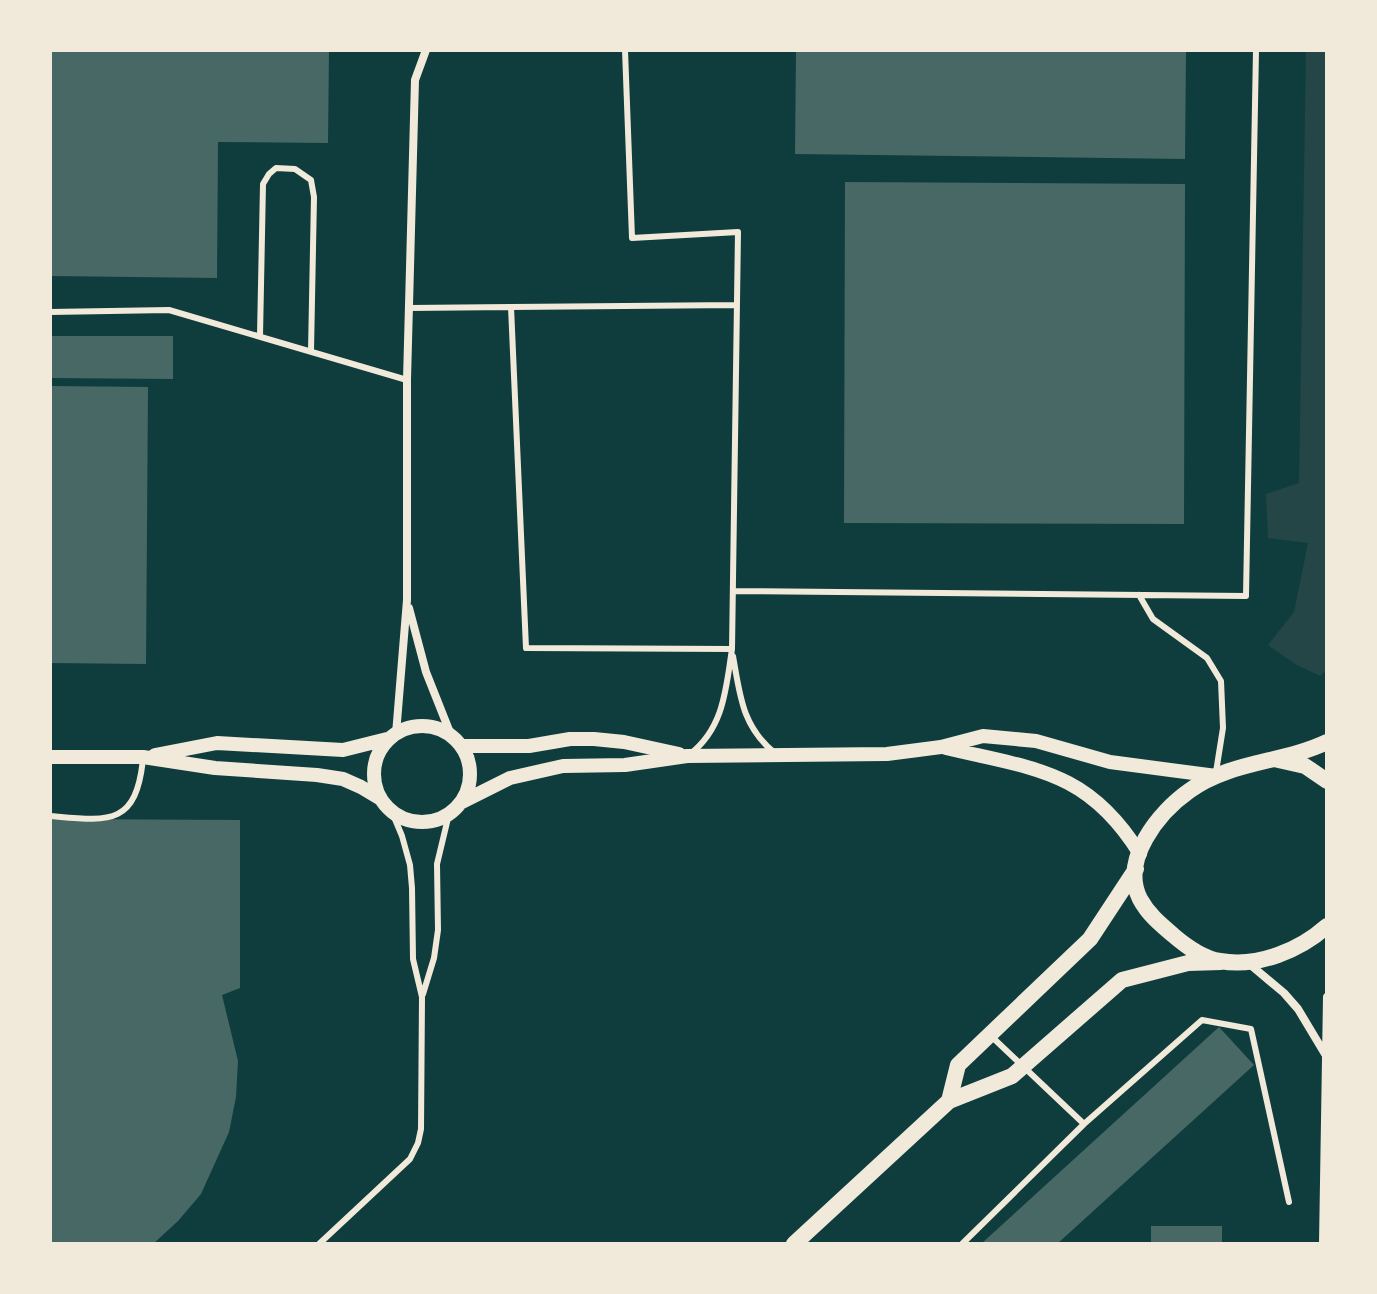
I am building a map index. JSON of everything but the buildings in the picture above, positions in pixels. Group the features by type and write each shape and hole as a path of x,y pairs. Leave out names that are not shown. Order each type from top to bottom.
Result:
{"main road":[{"path":"949,1101 958,1065 1090,939 1138,862 1147,832 1168,809 1190,790 1216,776 1327,742"},
{"path":"1273,759 1305,766 1327,781"},
{"path":"1138,862 1139,896 1155,920 1184,945 1202,956 1221,962"},
{"path":"794,1244 949,1101 1012,1076 1122,980 1188,963 1272,957 1310,940 1327,926"}],"street":[{"path":"426,50 415,80 407,380 407,600 392,736 379,751 374,767 374,784 392,812 420,822 435,820 510,778 540,770 586,764 625,765 687,756 887,754 941,747 983,736 1036,741 1110,762 1216,776"},
{"path":"407,600 426,672 468,760 470,775 467,790 454,809"},
{"path":"143,757 217,743 343,750 419,725 436,728 456,740 529,746 570,739 594,739 624,742 687,756"},
{"path":"941,747 1033,767 1063,779 1090,795 1123,827 1138,862"},
{"path":"50,757 143,757 215,768 343,779 381,799"},
{"path":"1246,961 1298,1009 1325,1055"},
{"path":"1323,1244 1327,997"}],"lane":[{"path":"625,50 632,238 738,232 732,649 716,726 703,744 687,756"},
{"path":"733,591 1246,596 1256,50"},
{"path":"260,336 263,184 276,168 295,169 311,180 314,197 311,351"},
{"path":"409,308 737,305"},
{"path":"511,307 526,648 732,649"},
{"path":"50,312 169,310 407,380"},
{"path":"1139,595 1153,619 1207,658 1221,681 1223,728 1216,776"},
{"path":"732,649 747,720 758,740 779,756"},
{"path":"50,816 78,819 115,816 129,808 138,789 143,757"},
{"path":"422,997 434,958 438,930 437,864 454,809"},
{"path":"319,1244 410,1159 421,1129 422,997 413,959 410,865 392,812"},
{"path":"962,1244 1084,1124 1202,1020 1251,1029 1289,1202"},
{"path":"990,1035 1084,1124"}],"shaded area":[{"path":"1306,50 1327,50 1327,670 1320,676 1295,664 1268,645 1294,612 1308,543 1268,538 1266,494 1299,483"}]}
